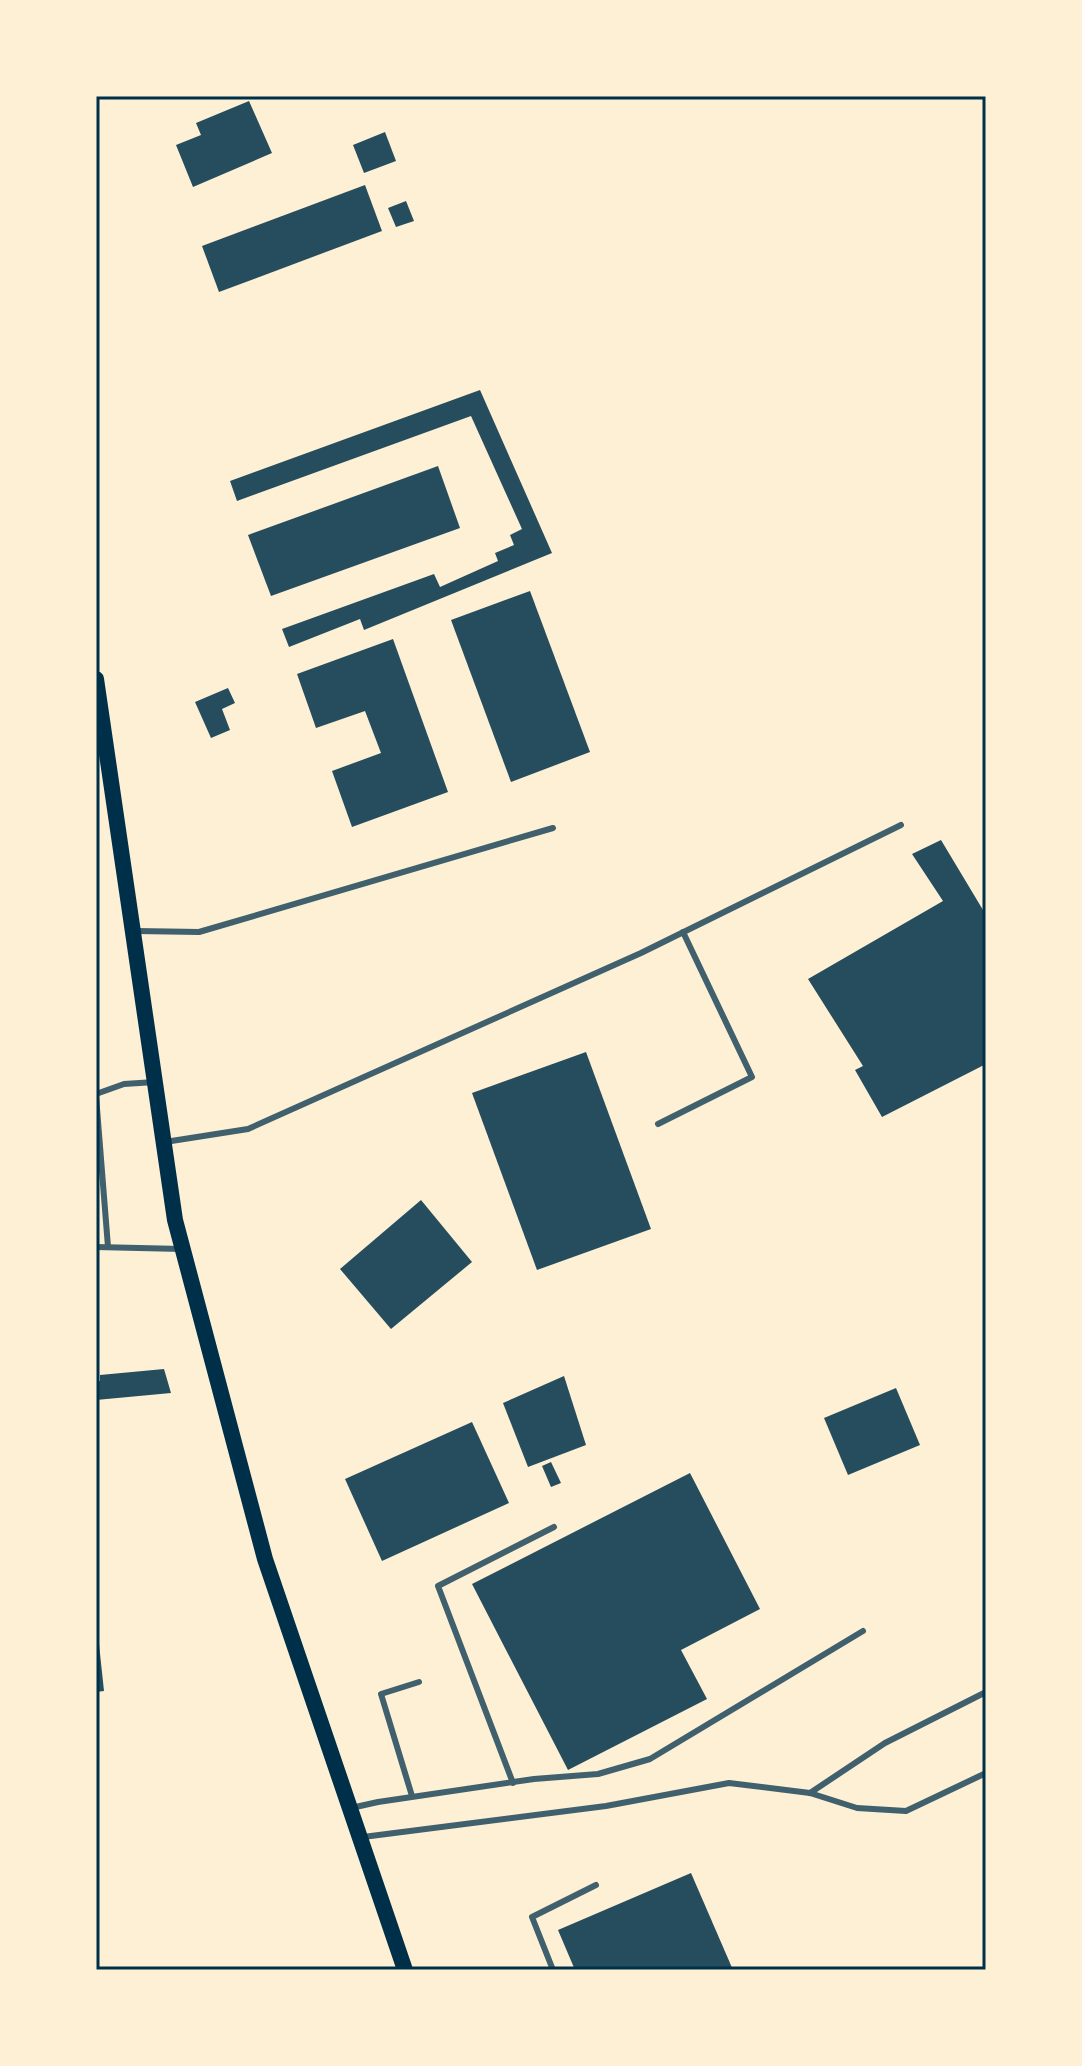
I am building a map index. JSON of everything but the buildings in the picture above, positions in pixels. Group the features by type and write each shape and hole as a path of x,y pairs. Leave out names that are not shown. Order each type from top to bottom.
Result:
{"main road":[{"path":"96,679 175,1220 265,1559 405,1970"}],"lane":[{"path":"164,1142 248,1129 683,932 901,825"},
{"path":"132,931 199,932 553,828"},
{"path":"658,1124 752,1077 683,932"},
{"path":"108,1247 96,1095 124,1084 155,1082"},
{"path":"96,1247 182,1249"},
{"path":"513,1783 438,1586 554,1527"},
{"path":"350,1808 412,1796 598,1774 650,1759 863,1631"},
{"path":"412,1796 381,1694 419,1682"},
{"path":"810,1793 885,1743 986,1692"},
{"path":"360,1837 606,1806 729,1783 810,1793 857,1808 906,1811 986,1773"},
{"path":"553,1970 532,1917 596,1885"}]}
